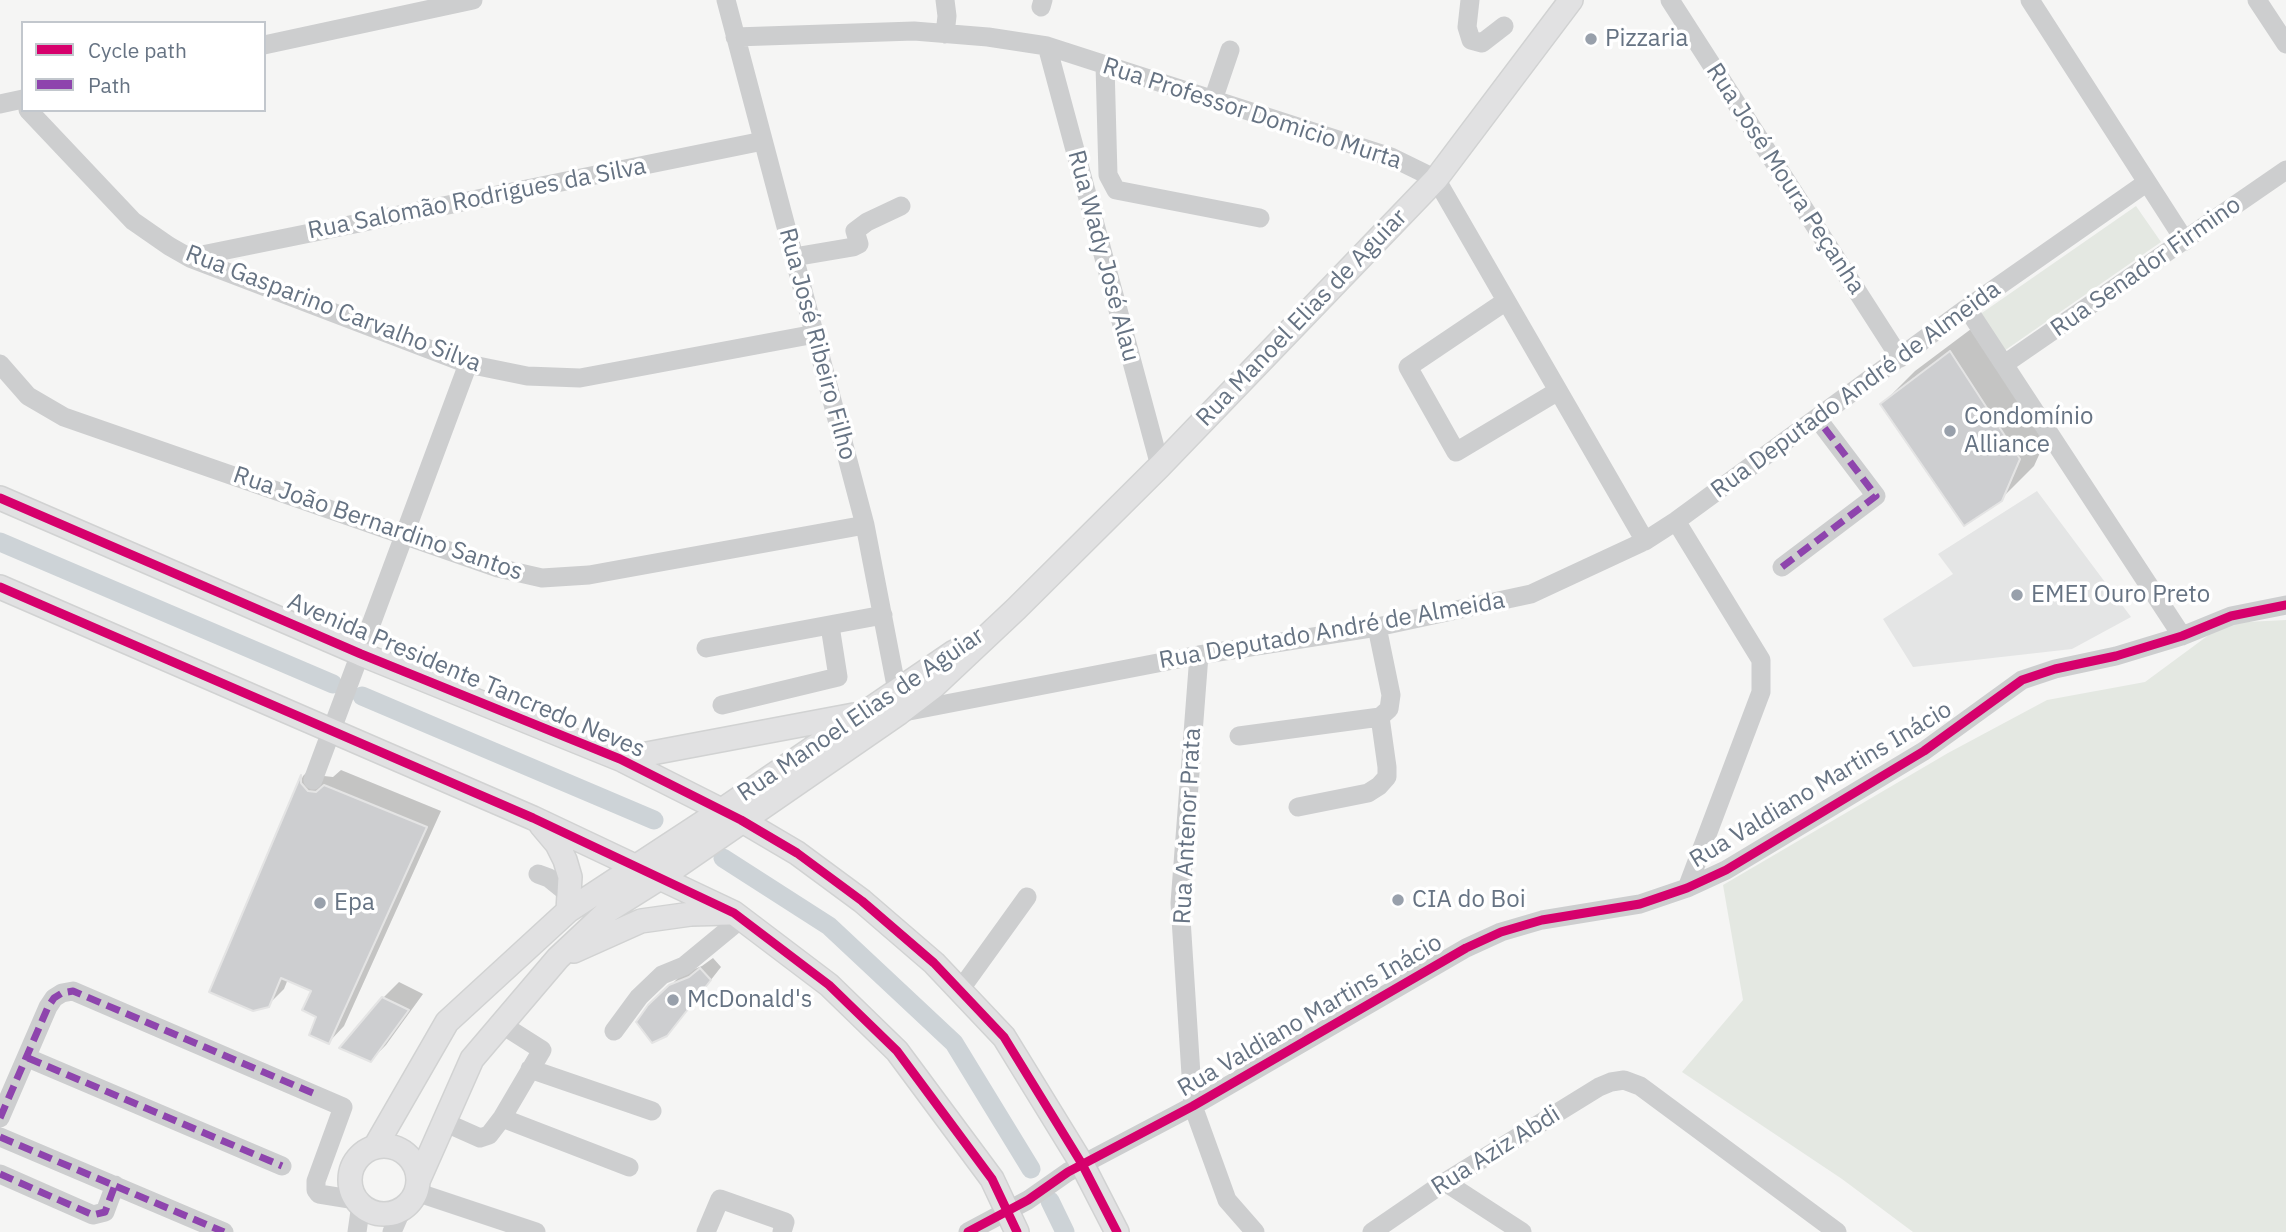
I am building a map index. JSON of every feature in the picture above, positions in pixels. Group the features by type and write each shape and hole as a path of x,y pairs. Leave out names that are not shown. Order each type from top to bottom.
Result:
{"main road":[{"name":"Rua Manoel Elias de Aguiar","path":"412,1194 472,1059 558,958 608,910 660,878 731,815 864,713 933,687 1016,609 1160,466 1436,179 1568,2"},
{"name":"Avenida Presidente Tancredo Neves","path":"0,498 359,659 620,759 731,815 797,853 862,901 934,963 1004,1037 1082,1164 1117,1232"},
{"path":"0,587 533,818 738,916 829,985 897,1051 992,1179 1012,1222"},
{"name":"Rua Manoel Elias de Aguiar","path":"375,1147 447,1022 569,903 731,815 786,789 898,702"},
{"path":"620,759 864,713"},
{"path":"772,839 768,818 786,789"},
{"path":"533,818 557,844 565,860 569,877 569,903"},
{"path":"558,958 641,921 691,914 738,916"},
{"path":"447,1022 453,1046 459,1053 472,1059"},
{"path":"386,1146 405,1153 412,1161 412,1194 391,1213 370,1211 358,1202 350,1180 352,1169 358,1159 375,1147 386,1146"}],"street":[{"path":"266,44 427,4 473,0"},
{"name":"Rua José Ribeiro Filho","path":"726,0 866,525 898,702"},
{"path":"945,0 945,33"},
{"path":"1470,0 1466,27 1471,40 1482,43 1504,26"},
{"name":"Rua José Moura Peçanha","path":"1670,0 1900,358"},
{"path":"2030,0 2185,240"},
{"path":"2257,0 2286,44"},
{"name":"Rua Professor Domicio Murta","path":"735,37 914,31 988,37 1047,46 1391,157 1436,179"},
{"name":"Rua Wady José Alau","path":"1047,46 1160,466"},
{"path":"1213,100 1230,50"},
{"path":"1105,65 1108,175 1116,190 1261,218"},
{"name":"Rua Gasparino Carvalho Silva","path":"27,112 133,221 190,258 468,364 527,376 580,378 815,334"},
{"name":"Rua Salomão Rodrigues da Silva","path":"190,258 763,141"},
{"name":"Rua Senador Firmino","path":"2006,363 2286,170"},
{"path":"1436,179 1645,541"},
{"name":"Rua Deputado André de Almeida","path":"898,702 1377,627 1531,594 1645,541 1676,521 1967,307 2146,183"},
{"path":"794,257 853,247 859,244 855,232 867,222 901,206"},
{"path":"1506,301 1408,368 1456,452 1558,391"},
{"path":"1967,307 2182,636"},
{"name":"Rua João Bernardino Santos","path":"0,364 28,396 64,417 498,568 542,578 589,575 866,525"},
{"path":"313,778 468,364"},
{"path":"1782,567 1876,496 1817,418"},
{"path":"1676,521 1761,660 1761,692 1686,888"},
{"name":"Rua Valdiano Martins Inácio","path":"968,1232 1012,1222 1028,1200 1082,1164 1193,1106 1466,948 1542,920 1640,904 1726,870 1924,751 2022,680 2182,636 2231,616 2286,605"},
{"path":"706,648 883,615"},
{"path":"722,705 838,677 830,626"},
{"path":"1239,736 1380,717 1389,709 1391,695 1377,627"},
{"name":"Rua Antenor Prata","path":"1199,654 1180,903 1193,1106 1227,1200 1255,1232"},
{"path":"1298,807 1368,793 1379,786 1387,777 1380,717"},
{"path":"538,874 550,878 569,903"},
{"path":"960,990 1027,897"},
{"path":"614,1031 639,997 662,975 684,966 738,916"},
{"path":"0,1118 48,1007 54,998 73,991 343,1107 316,1181 316,1190 318,1194 358,1202 357,1232"},
{"path":"444,1122 480,1138 489,1135 542,1050 501,1024"},
{"path":"28,1058 282,1166"},
{"path":"530,1069 652,1111"},
{"name":"Rua Aziz Abdi","path":"1372,1232 1445,1182 1599,1087 1624,1080 1640,1086 1832,1231"},
{"path":"502,1118 629,1167"},
{"path":"0,1137 224,1232"},
{"path":"0,1174 93,1214 105,1212 115,1185"},
{"path":"1445,1182 1520,1231"},
{"path":"393,1232 412,1194 536,1232"},
{"path":"706,1232 720,1199 785,1222 782,1232"}],"shaded area":[{"path":"2136,206 2161,242 2004,351 1979,315"},
{"name":"EMEI Ouro Preto","path":"2037,491 2131,617 2072,649 1913,667 1883,619 1953,574 1938,554"},
{"path":"2286,620 2286,1232 1913,1232 1842,1179 1682,1072 1743,1000 1723,885 1948,753 2047,700 2145,682 2225,623"}],"building":[{"name":"Condomínio Alliance","path":"1950,351 2020,459 2002,501 1964,526 1880,404"},
{"name":"Epa","path":"301,775 301,783 308,791 316,792 324,785 427,827 329,1044 309,1035 316,1017 302,1010 311,991 281,978 269,1007 253,1011 209,992"},
{"name":"McDonald's","path":"700,968 711,980 667,1036 652,1043 636,1022 648,1005 669,985 689,977"},
{"path":"382,997 409,1010 371,1062 339,1048"}],"waterway":[{"path":"0,542 333,684"},
{"path":"362,696 654,820"},
{"path":"723,858 829,926 954,1043 1031,1169"},
{"path":"1050,1201 1065,1232"}],"marked path":[{"path":"1782,567 1876,496 1817,418"},
{"path":"0,1118 48,1007 54,998 73,991 315,1094"},
{"path":"28,1058 282,1166"},
{"path":"0,1137 224,1232"},
{"path":"0,1174 93,1215 105,1212 115,1185"}],"cycle path":[{"path":"0,498 361,654 620,759 741,820 797,853 862,901 934,963 1004,1037 1082,1164 1117,1232"},
{"path":"0,587 533,818 734,913 829,985 897,1051 992,1179 1017,1232"},
{"path":"968,1232 1028,1200 1068,1172 1193,1106 1466,948 1501,932 1542,920 1640,904 1687,888 1726,870 1924,751 2022,680 2182,636 2231,616 2286,605"}],"place":[{"name":"Pizzaria","path":"1591,39"},
{"name":"Condomínio Alliance","path":"1950,431"},
{"name":"EMEI Ouro Preto","path":"2017,595"},
{"name":"CIA do Boi","path":"1398,900"},
{"name":"Epa","path":"320,903"},
{"name":"McDonald's","path":"673,1000"}]}
